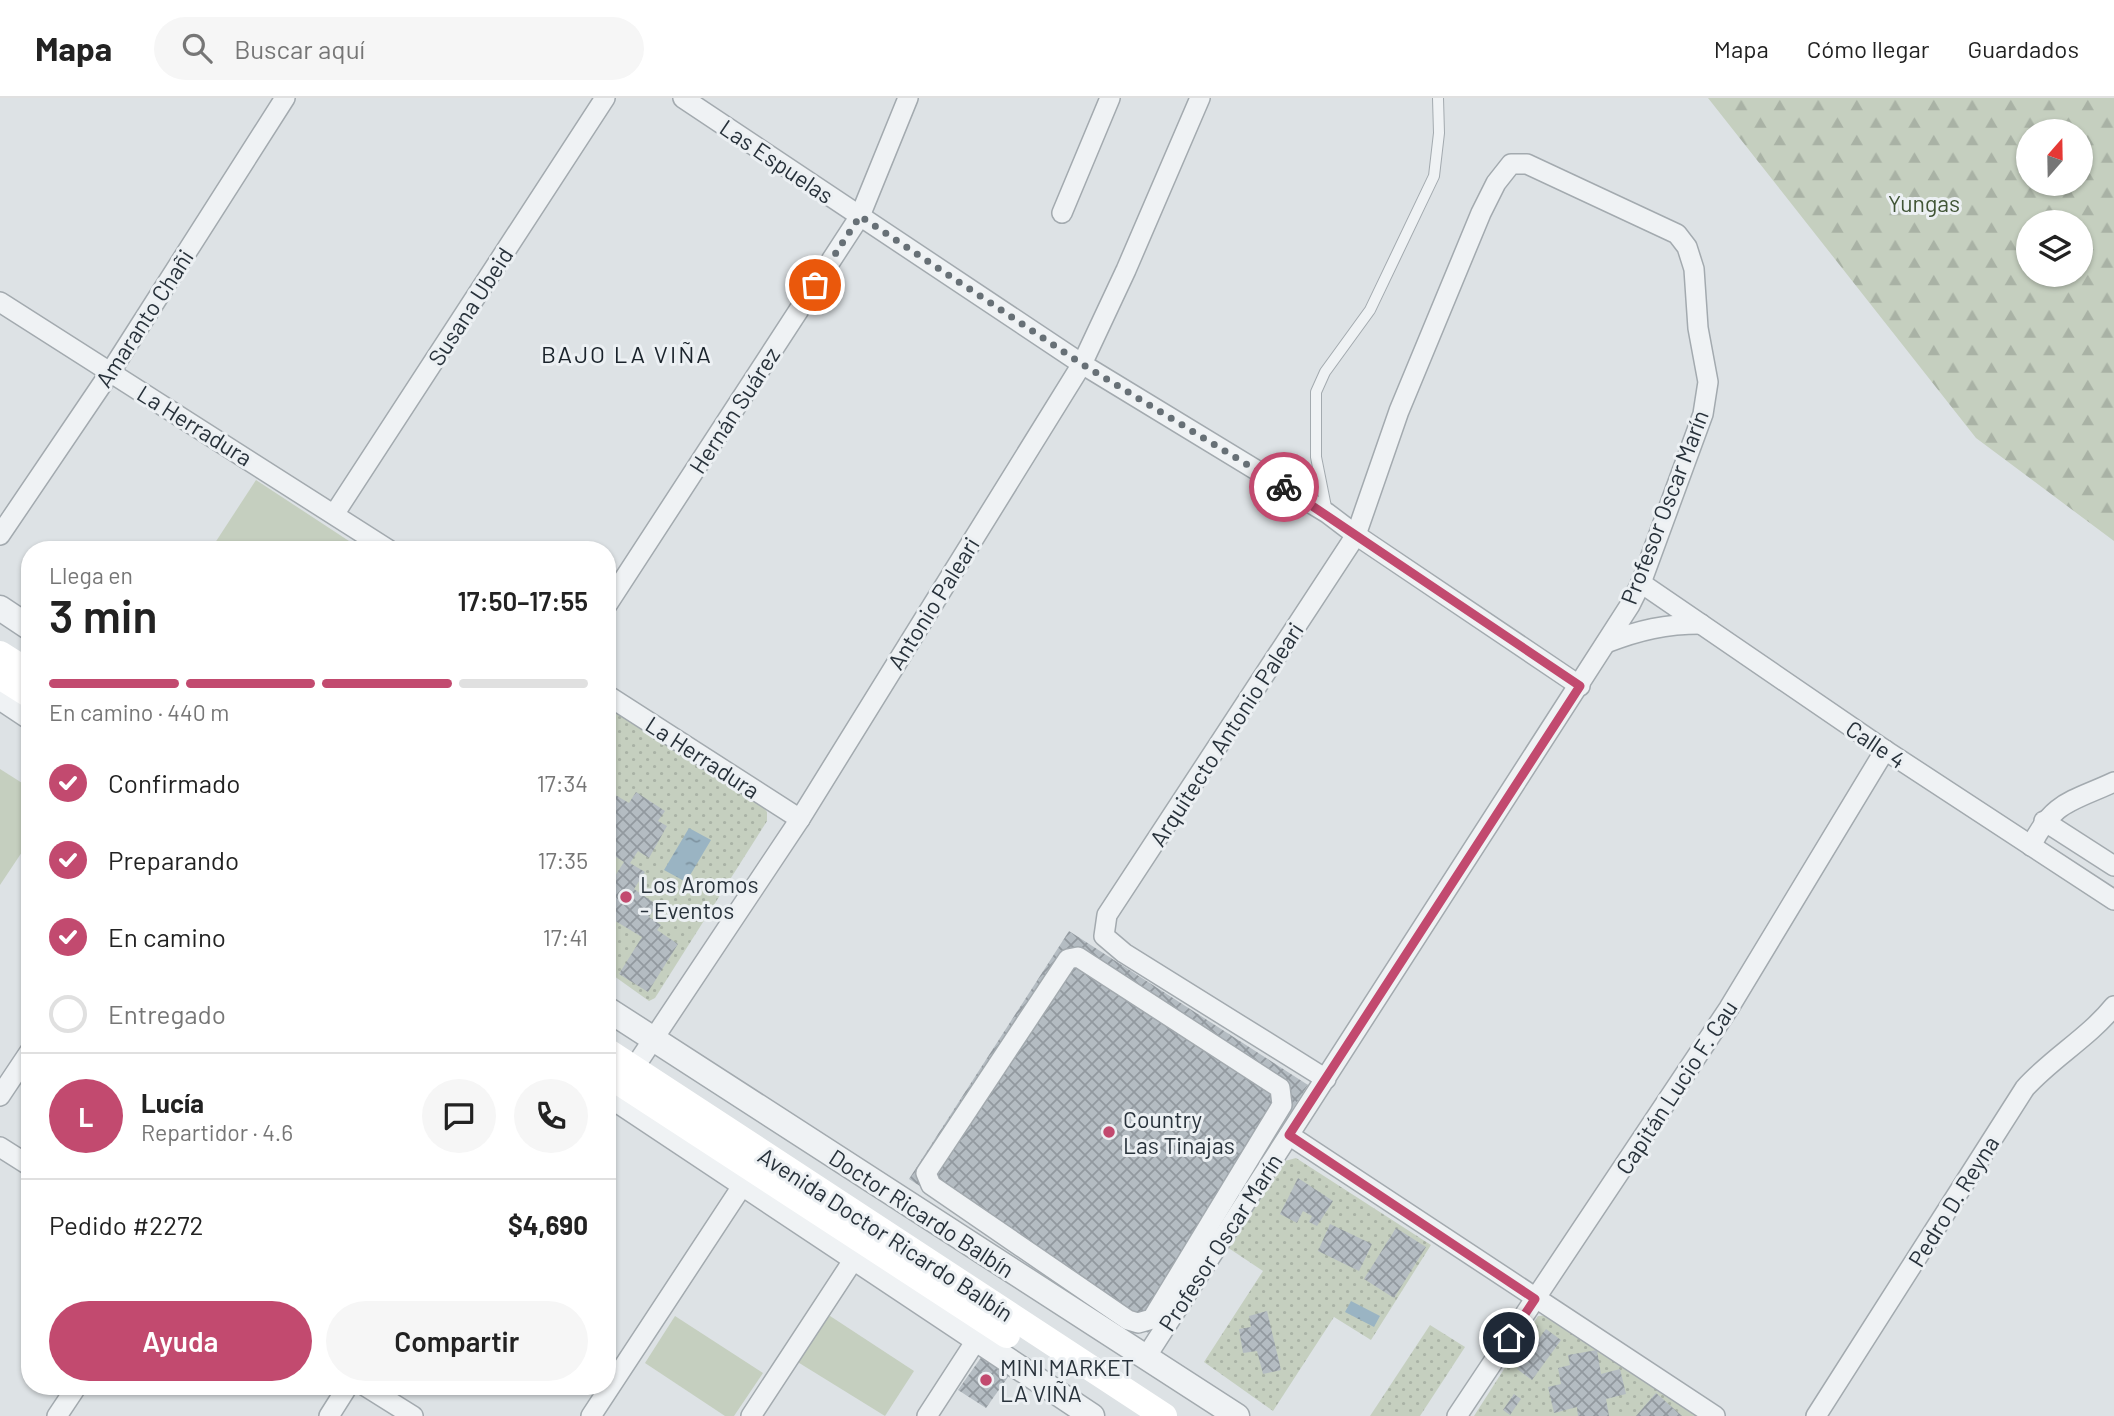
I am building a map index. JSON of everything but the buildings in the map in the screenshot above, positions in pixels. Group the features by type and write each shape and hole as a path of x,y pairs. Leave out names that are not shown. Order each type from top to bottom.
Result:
{"main road":[{"path":"0,653 21,667"},
{"path":"1,695 21,695"},
{"name":"Avenida Doctor Ricardo Balbín","path":"618,1080 1132,1416"},
{"name":"Avenida Doctor Ricardo Balbín","path":"754,1169 1164,1416"}],"street":[{"name":"Amaranto Chañi","path":"0,535 111,371 285,98"},
{"name":"Susana Ubeid","path":"335,513 605,98"},
{"name":"Las Espuelas","path":"683,98 1082,364 1327,513 1580,686"},
{"name":"Hernán Suárez","path":"616,591 860,216 908,98"},
{"path":"1062,213 1110,98"},
{"name":"Antonio Paleari","path":"618,1080 653,1039 800,819 1082,364 1126,270 1200,98"},
{"name":"Arquitecto Antonio Paleari","path":"1326,1079 1124,953 1104,936 1107,915 1356,535 1399,411 1481,213 1496,183 1511,164 1527,164"},
{"name":"Profesor Oscar Marín","path":"1146,1357 1606,643 1641,583 1704,404 1708,382 1698,328 1693,269 1687,247 1677,234 1527,164"},
{"name":"La Herradura","path":"0,302 375,541"},
{"name":"Calle 4","path":"1641,583 1885,750 2114,900"},
{"path":"0,608 21,622"},
{"path":"1606,643 1639,630 1667,624 1701,624"},
{"path":"1,695 21,710"},
{"name":"La Herradura","path":"616,701 800,819"},
{"name":"Capitán Lucio F. Cau","path":"1457,1416 1729,1007 1885,750"},
{"path":"2031,846 2053,810 2114,782"},
{"path":"2044,821 2114,866"},
{"path":"1077,957 1280,1088 1282,1105 1152,1319 1138,1323 1128,1320 1032,1254 930,1185 926,1173 1068,959 1077,957"},
{"name":"Pedro D. Reyna","path":"1816,1416 2025,1088 2045,1066 2083,1038 2114,1006"},
{"name":"Doctor Ricardo Balbín","path":"616,1015 1237,1416"},
{"path":"0,1096 21,1064"},
{"path":"618,1080 754,1169 854,1259 1092,1416"},
{"path":"1289,1135 1716,1416"},
{"path":"0,1147 21,1161"},
{"path":"616,1378 754,1169"},
{"path":"1017,1274 1032,1254"},
{"path":"751,1416 854,1259"},
{"path":"927,1416 977,1339"},
{"path":"58,1416 71,1395"},
{"path":"329,1416 342,1395"},
{"path":"379,1395 413,1416"},
{"path":"591,1416 605,1395"}],"lane":[{"path":"1327,513 1317,467 1316,392 1325,372 1370,310 1434,176 1439,133 1438,98"}],"green space":[{"name":"Yungas","path":"1708,98 2114,98 2114,541 1976,438"},
{"path":"256,480 349,541 216,541"},
{"path":"616,710 761,804 767,812 767,821 655,998 649,1001 616,977"},
{"path":"0,769 21,782 21,854 0,885"},
{"path":"1296,1158 1431,1245 1371,1340 1334,1317 1273,1411 1204,1362 1263,1271 1227,1247 1285,1161"},
{"path":"827,1314 914,1371 885,1416 796,1361"},
{"path":"1549,1315 1702,1416 1474,1416 1538,1316"},
{"path":"675,1316 763,1373 734,1416 725,1416 645,1363"},
{"path":"1430,1325 1465,1347 1420,1416 1370,1416"}],"water":[{"path":"689,828 711,840 686,882 664,870"},
{"path":"1351,1301 1380,1316 1374,1327 1345,1312"}],"way so far":[{"path":"815,285 860,216 987,298 1082,364 1284,487"}],"place":[{"name":"Los Aromos - Eventos","path":"626,897"},
{"name":"Country Las Tinajas","path":"1109,1132"},
{"name":"MINI MARKET LA VIÑA","path":"986,1380"}],"district":[{"name":"BAJO LA VIÑA","path":"627,353"}],"route":[{"path":"1284,487 1327,513 1580,686 1289,1135 1535,1299 1509,1338"}]}
